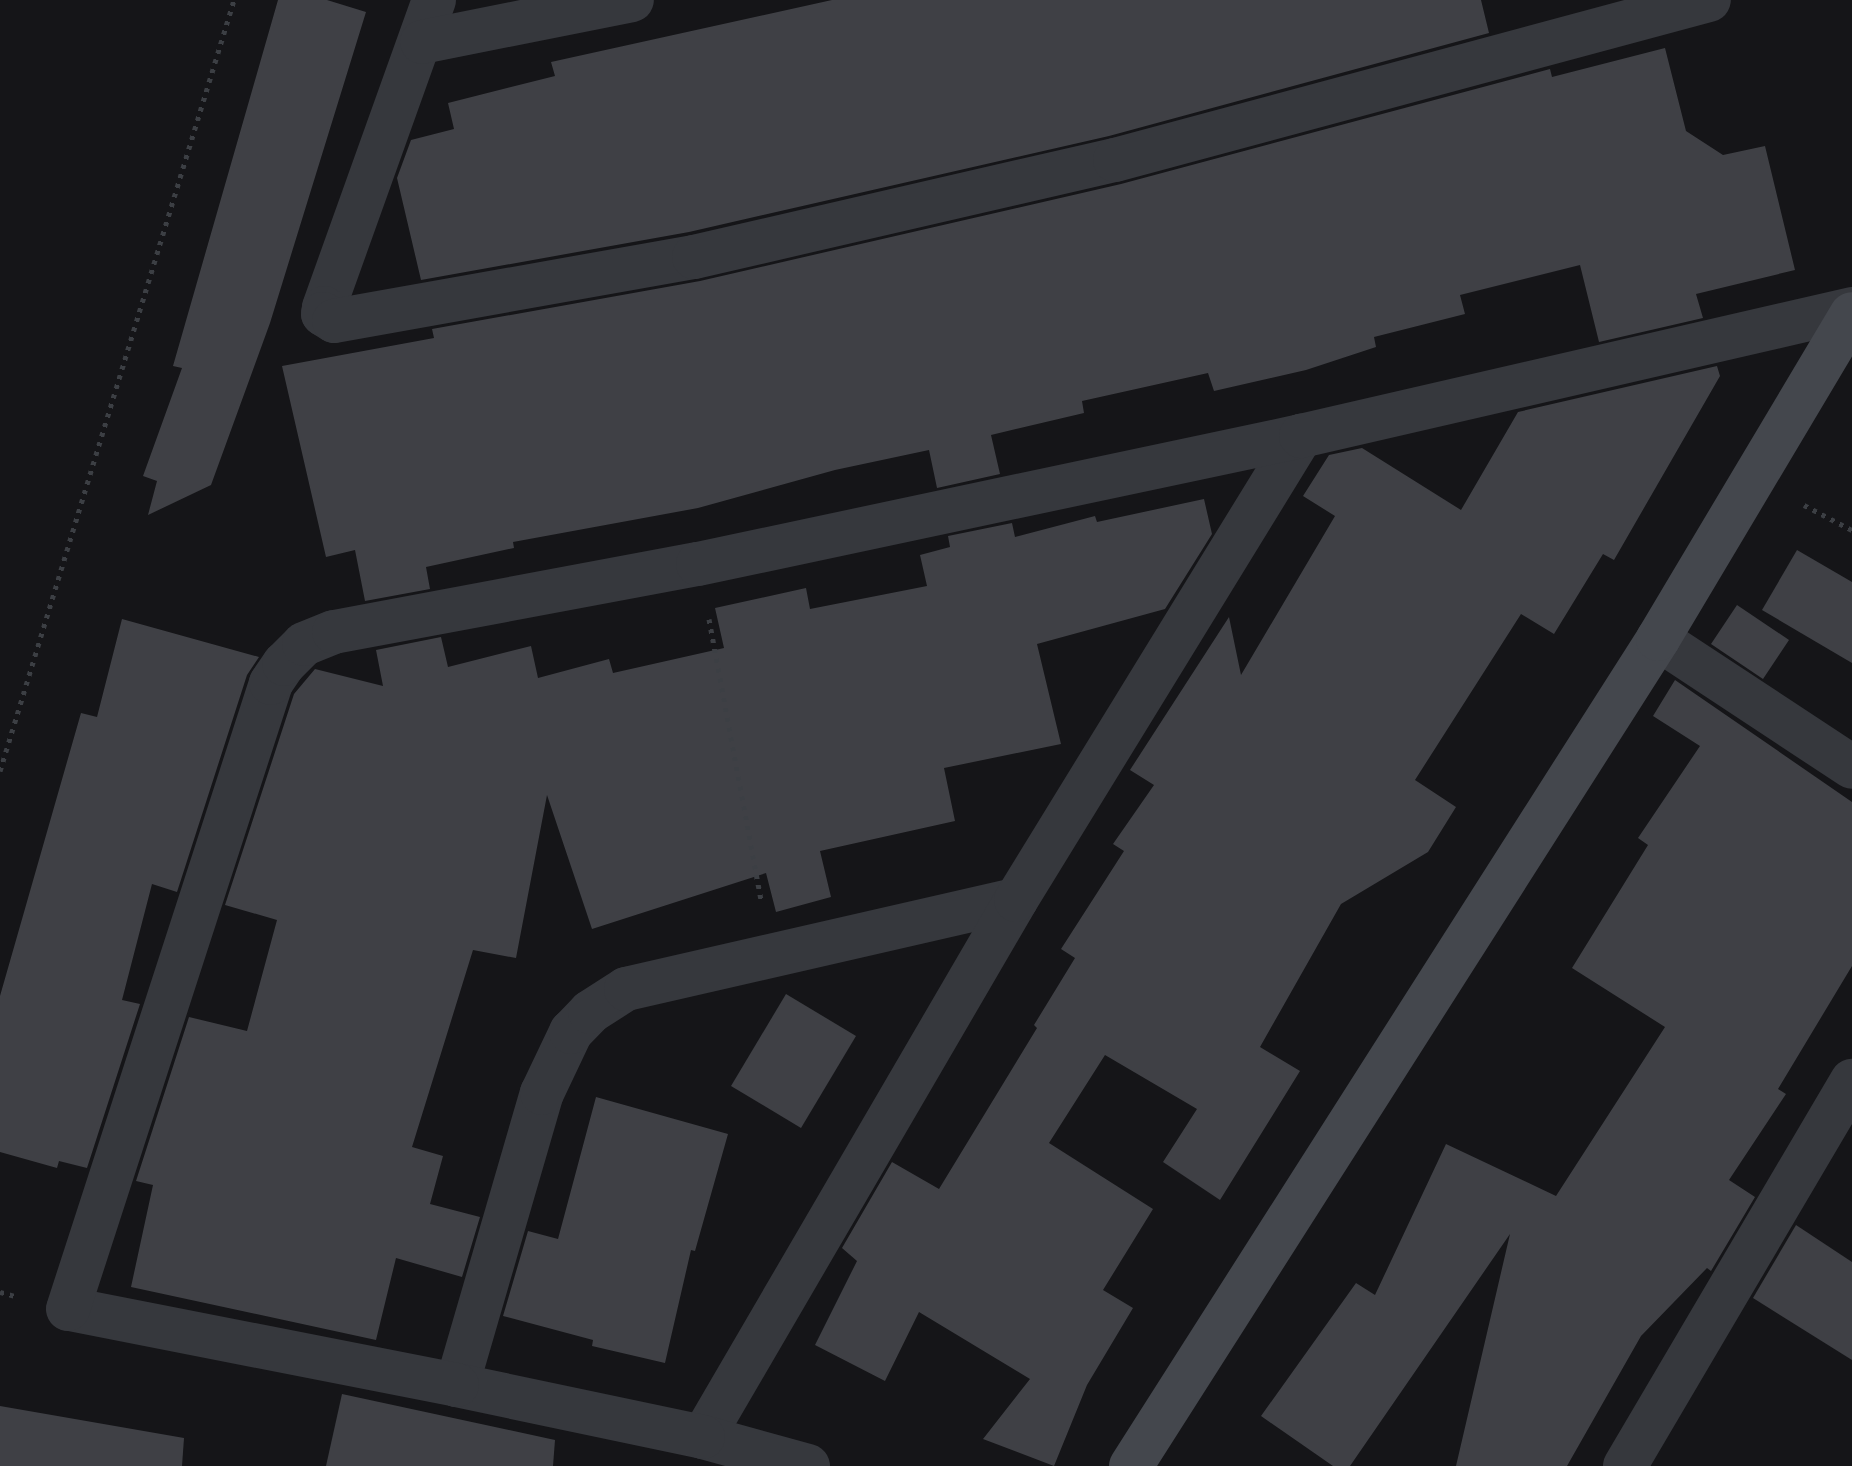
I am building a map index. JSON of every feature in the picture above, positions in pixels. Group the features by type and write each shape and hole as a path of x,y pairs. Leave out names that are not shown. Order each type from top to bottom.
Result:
{"street":[{"path":"434,0 422,42 324,308 323,314 334,321 694,257 1115,160 1709,0"},
{"path":"422,42 632,0"},
{"path":"808,1466 703,1437 68,1309 271,683 284,664 304,644 334,632 698,564 1301,436 1852,311"},
{"path":"1131,1466 1758,480 1852,311"},
{"path":"703,1437 1016,900 1301,436"},
{"path":"1658,639 1852,767"},
{"path":"457,1385 542,1093 571,1032 626,989 771,952 1016,900"},
{"path":"1625,1466 1852,1081"}],"path":[{"path":"0,771 234,0"},
{"path":"698,564 771,952"}],"building":[{"path":"278,0 327,0 366,12 270,323 211,485 148,515 157,481 143,476 182,368 173,366"},
{"path":"832,0 1481,0 1489,33 1109,136 689,232 421,280 397,178 411,140 454,129 448,103 555,76 551,62"},
{"path":"1665,48 1686,131 1723,155 1765,146 1795,270 1696,294 1703,318 1599,342 1580,265 1460,295 1465,314 1374,337 1376,347 1306,370 1214,391 1208,373 1082,401 1084,413 991,435 1000,474 937,488 929,450 835,470 698,508 513,542 514,548 426,567 430,589 365,601 355,550 326,557 282,366 434,338 432,329 700,281 1121,184 1550,69 1552,77"},
{"path":"1717,366 1720,376 1614,560 1603,554 1554,634 1521,614 1415,780 1456,807 1428,852 1341,904 1260,1047 1300,1071 1220,1200 1163,1162 1197,1109 1105,1055 1049,1143 1153,1209 1103,1290 1133,1308 1087,1385 1054,1466 983,1439 1030,1379 919,1312 885,1381 815,1345 857,1261 842,1248 892,1162 939,1189 1037,1028 1034,1025 1075,958 1061,949 1124,851 1113,844 1154,785 1130,770 1229,617 1241,675 1335,516 1303,496 1329,455 1362,448 1461,510 1518,412"},
{"path":"1204,499 1212,534 1165,609 1037,644 1061,744 944,768 955,821 820,851 831,897 776,912 766,873 592,929 547,795 516,958 473,950 412,1147 443,1156 430,1204 480,1217 462,1277 396,1258 376,1340 131,1287 153,1185 136,1181 189,1017 247,1031 277,920 225,905 294,694 315,669 383,686 376,650 441,637 448,667 531,646 538,678 609,659 613,673 724,648 715,608 806,588 810,609 927,586 920,555 950,547 948,536 1012,523 1015,537 1095,516 1097,522"},
{"path":"1797,550 1852,582 1852,663 1762,610"},
{"path":"1737,605 1789,640 1763,679 1711,644"},
{"path":"122,619 259,657 247,675 177,892 152,884 122,1000 140,1004 87,1168 59,1161 57,1168 0,1152 0,996 81,713 97,717"},
{"path":"1675,680 1852,802 1852,966 1778,1089 1786,1094 1729,1180 1755,1197 1711,1271 1707,1268 1641,1336 1567,1466 1456,1466 1510,1234 1350,1466 1333,1466 1261,1416 1356,1283 1375,1295 1446,1144 1556,1196 1665,1027 1572,968 1648,845 1638,838 1700,746 1653,716"},
{"path":"786,994 856,1036 801,1128 731,1086"},
{"path":"596,1097 728,1134 695,1251 691,1250 665,1363 592,1346 593,1340 503,1316 528,1231 558,1239"},
{"path":"1796,1225 1852,1262 1852,1360 1753,1298"},
{"path":"342,1394 555,1440 553,1466 326,1466"},
{"path":"0,1406 184,1438 182,1466 0,1466"}]}
